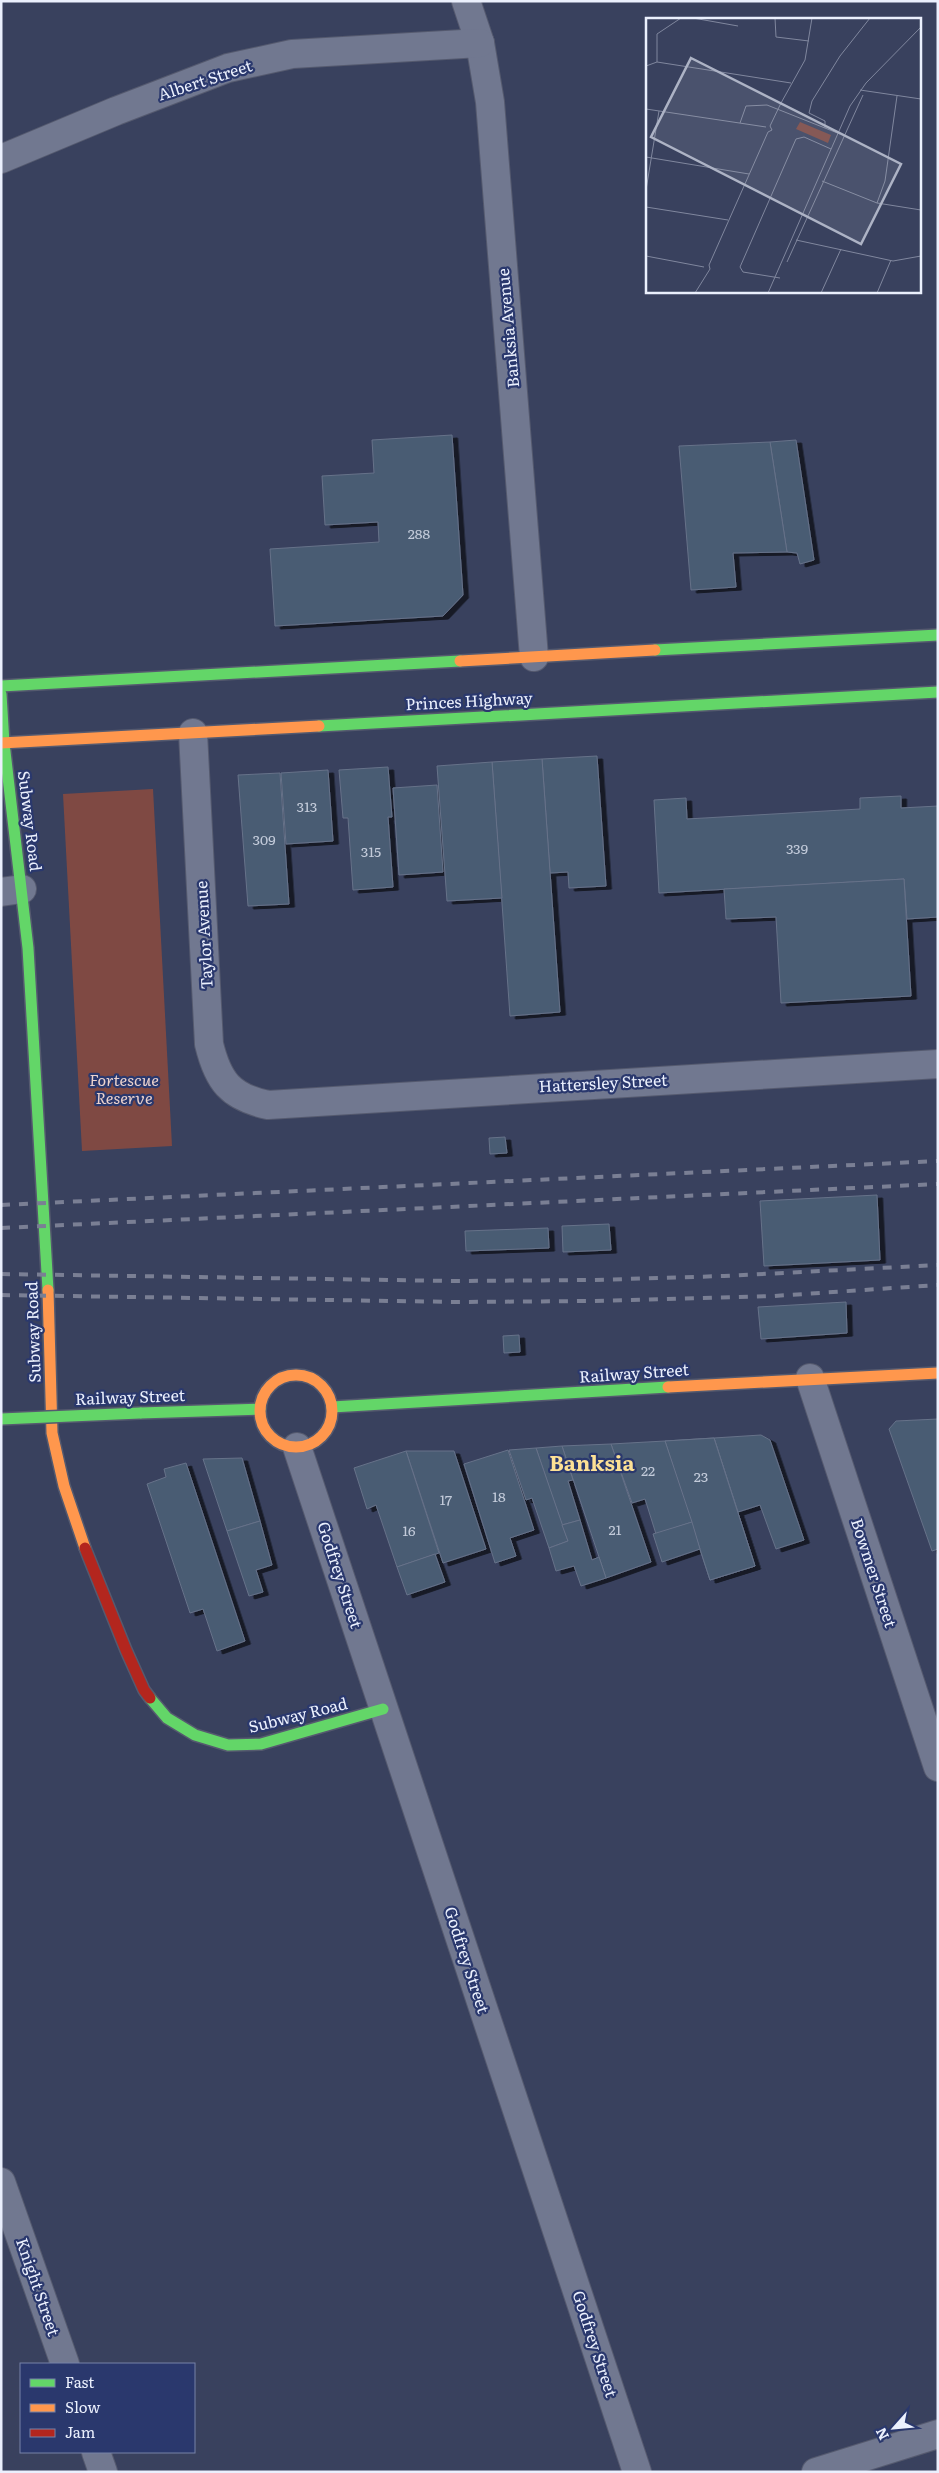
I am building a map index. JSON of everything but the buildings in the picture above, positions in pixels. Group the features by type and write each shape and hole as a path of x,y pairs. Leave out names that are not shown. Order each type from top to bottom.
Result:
{"main road":[{"path":"1,686 938,635"},
{"name":"Princes Highway","path":"3,743 938,692"},
{"name":"Subway Road","path":"1,694 12,890 28,948 47,1246 52,1432 64,1486 126,1650 144,1690 167,1718 195,1735 228,1746 262,1744 383,1709"},
{"name":"Railway Street","path":"332,1407 810,1378 938,1373"},
{"path":"300,1375 312,1378 321,1386 328,1395 332,1407 326,1430 319,1439 308,1445 297,1447 285,1446 274,1440 266,1432 261,1421 260,1409 268,1387 278,1379 300,1375"},
{"name":"Railway Street","path":"1,1419 260,1409"}],"street":[{"name":"Banksia Avenue","path":"466,1 480,43 490,112 534,657"},
{"name":"Albert Street","path":"1,159 116,111 228,68 292,54 480,43"},
{"name":"Taylor Avenue","path":"193,733 209,1044 215,1069 230,1089 248,1101 268,1105"},
{"name":"Hattersley Street","path":"268,1105 451,1092 938,1064"},
{"name":"Bowmer Street","path":"810,1378 938,1767"},
{"name":"Godfrey Street","path":"297,1447 637,2472"},
{"name":"Knight Street","path":"1,2182 65,2363"},
{"path":"816,2472 938,2434"},
{"path":"96,2453 102,2472"}],"green space":[{"name":"Fortescue Reserve","path":"153,789 172,1146 82,1151 63,794"}],"railway":[{"path":"1,1205 938,1161"},
{"path":"1,1228 938,1184"},
{"path":"1,1274 454,1281 594,1280 724,1276 938,1265"},
{"path":"1,1295 459,1302 591,1301 774,1296 938,1285"}],"traffic: fast":[{"path":"655,650 938,635"},
{"path":"1,686 460,661"},
{"path":"319,726 938,692"},
{"path":"1,694 4,743 28,948 48,1290"},
{"path":"332,1407 668,1387"},
{"path":"140,1413 260,1409"},
{"path":"1,1419 140,1413"},
{"path":"150,1698 167,1718 195,1735 228,1745 261,1744 383,1709"}],"traffic: slow":[{"path":"460,661 655,650"},
{"path":"1,743 319,726"},
{"path":"48,1290 52,1433 64,1486 85,1548"},
{"path":"668,1387 938,1373"},
{"path":"296,1375 316,1381 326,1391 332,1411 326,1431 316,1441 296,1447 276,1441 266,1431 260,1411 266,1391 276,1381 296,1375"}],"traffic: jam":[{"path":"85,1548 126,1650 144,1690 150,1698"}],"district":[{"name":"Banksia","path":"592,1464"}]}
